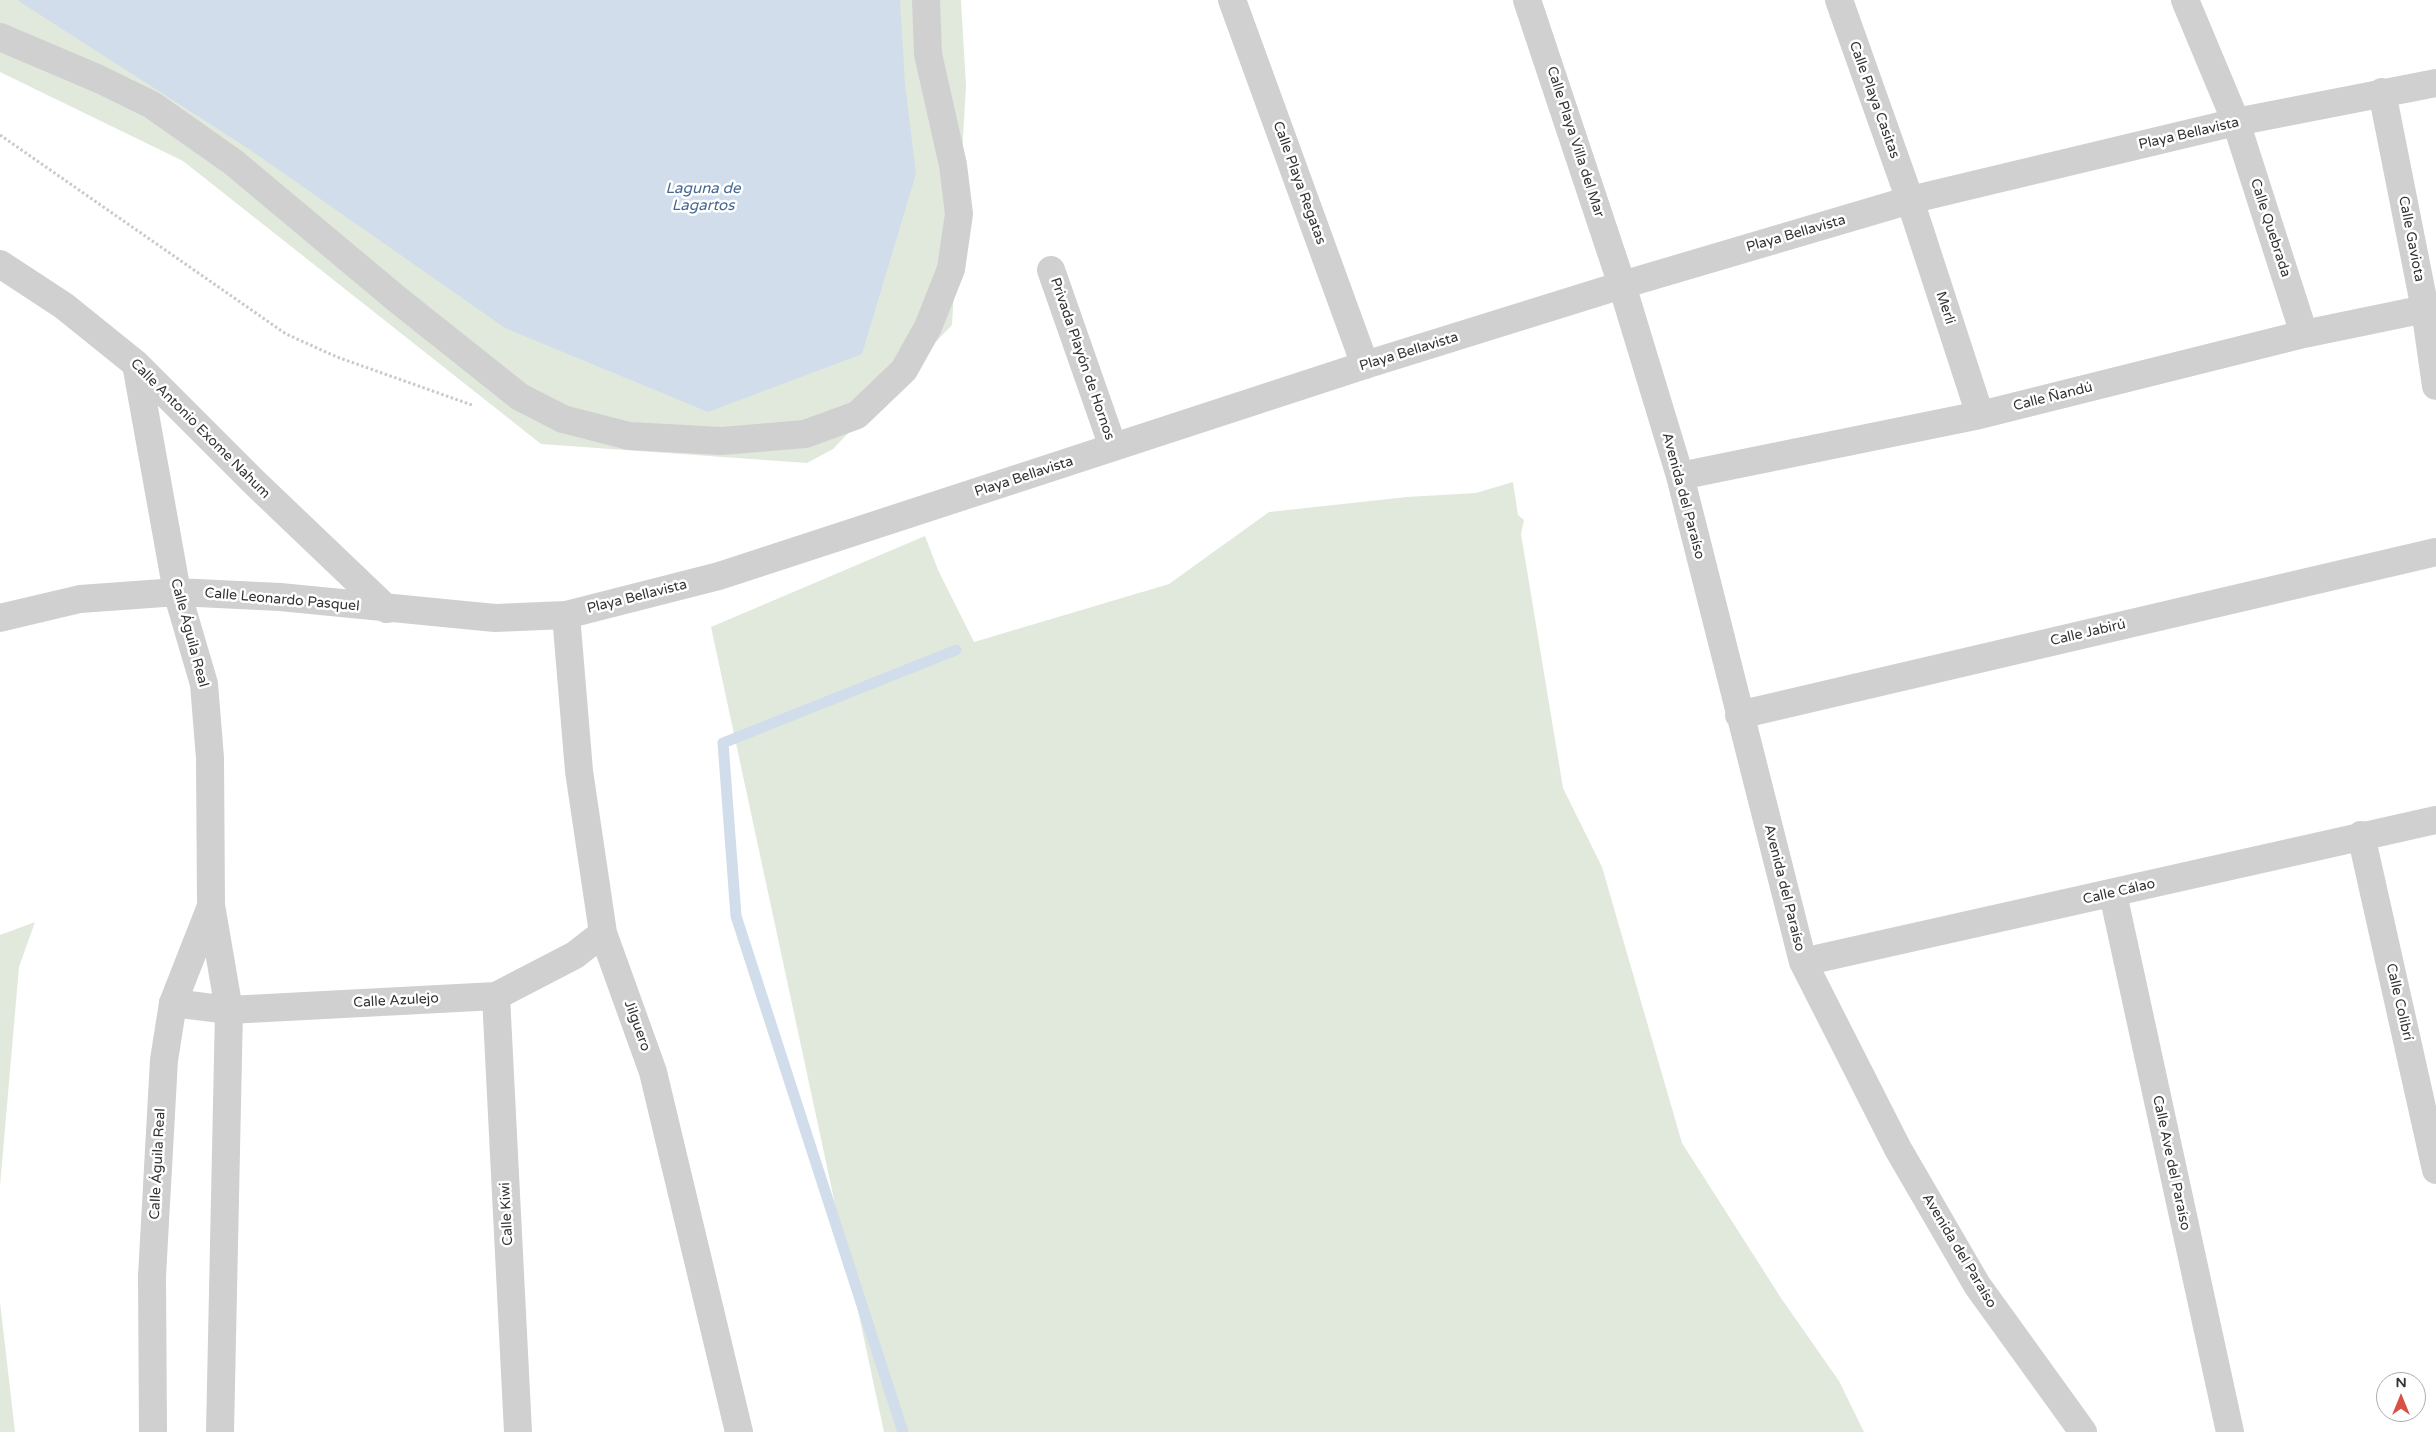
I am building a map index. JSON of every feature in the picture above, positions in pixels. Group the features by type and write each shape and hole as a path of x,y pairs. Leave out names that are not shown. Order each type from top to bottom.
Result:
{"street":[{"path":"0,37 99,79 152,105 233,162 398,300 520,397 563,419 629,436 722,441 805,434 858,415 904,370 928,327 951,269 959,214 952,165 928,54 926,0"},
{"name":"Calle Playa Regatas","path":"1232,0 1365,365"},
{"name":"Calle Playa Villa del Mar","path":"1527,0 1622,285"},
{"name":"Calle Playa Casitas","path":"1839,0 1910,200"},
{"name":"Calle Quebrada","path":"2185,0 2236,122 2304,334"},
{"name":"Playa Bellavista","path":"387,609 495,618 566,615 719,576 1365,365 1622,285 1910,200 2236,122 2382,92 2436,83"},
{"name":"Calle Gaviota","path":"2382,92 2424,310 2436,386"},
{"name":"Merli","path":"1910,200 1980,415"},
{"name":"Calle Antonio Exome Nahum","path":"0,264 64,306 136,364 255,484 387,609"},
{"name":"Privada Playón de Hornos","path":"1051,270 1114,448"},
{"name":"Avenida del Paraíso","path":"1622,285 1680,476 1802,962 1898,1149 1976,1285 2083,1432"},
{"name":"Calle Ñandú","path":"1680,476 1980,415 2304,334 2424,310"},
{"name":"Calle Águila Real","path":"136,364 177,592 204,684 210,758 211,905 229,1010 220,1432"},
{"name":"Calle Jabirú","path":"1739,715 2436,552"},
{"name":"Calle Leonardo Pasquel","path":"0,618 80,599 177,592 280,597 387,609"},
{"name":"Jilguero","path":"566,615 579,771 603,933 653,1072 739,1432"},
{"name":"Calle Cálao","path":"1802,962 2113,894 2361,835 2436,820"},
{"name":"Calle Colibrí","path":"2361,835 2436,1170"},
{"name":"Calle Ave del Paraíso","path":"2113,894 2230,1432"},
{"name":"Calle Águila Real","path":"153,1432 152,1276 164,1060 173,1003 211,905"},
{"name":"Calle Azulejo","path":"173,1003 229,1010 496,996 575,955 603,933"},
{"name":"Calle Kiwi","path":"496,996 518,1432"}],"path":[{"path":"0,135 286,334 337,357 475,406"}],"shaded area":[{"name":"Laguna de Lagartos","path":"0,0 961,0 966,86 952,325 833,449 807,463 541,444 183,161 0,72"},
{"path":"1513,482 1518,515 1524,520 1521,534 1563,788 1602,867 1682,1143 1781,1298 1839,1381 1864,1432 884,1432 711,627 925,536 938,570 974,642 1169,584 1269,512 1407,497 1476,493"},
{"path":"35,922 19,967 0,1186 0,935"},
{"path":"0,1302 15,1432 0,1432"}],"water":[{"name":"Laguna de Lagartos","path":"17,0 900,0 905,84 916,174 862,354 708,412 505,328 249,149"}],"waterway":[{"path":"903,1432 736,916 723,743 956,650"}]}
